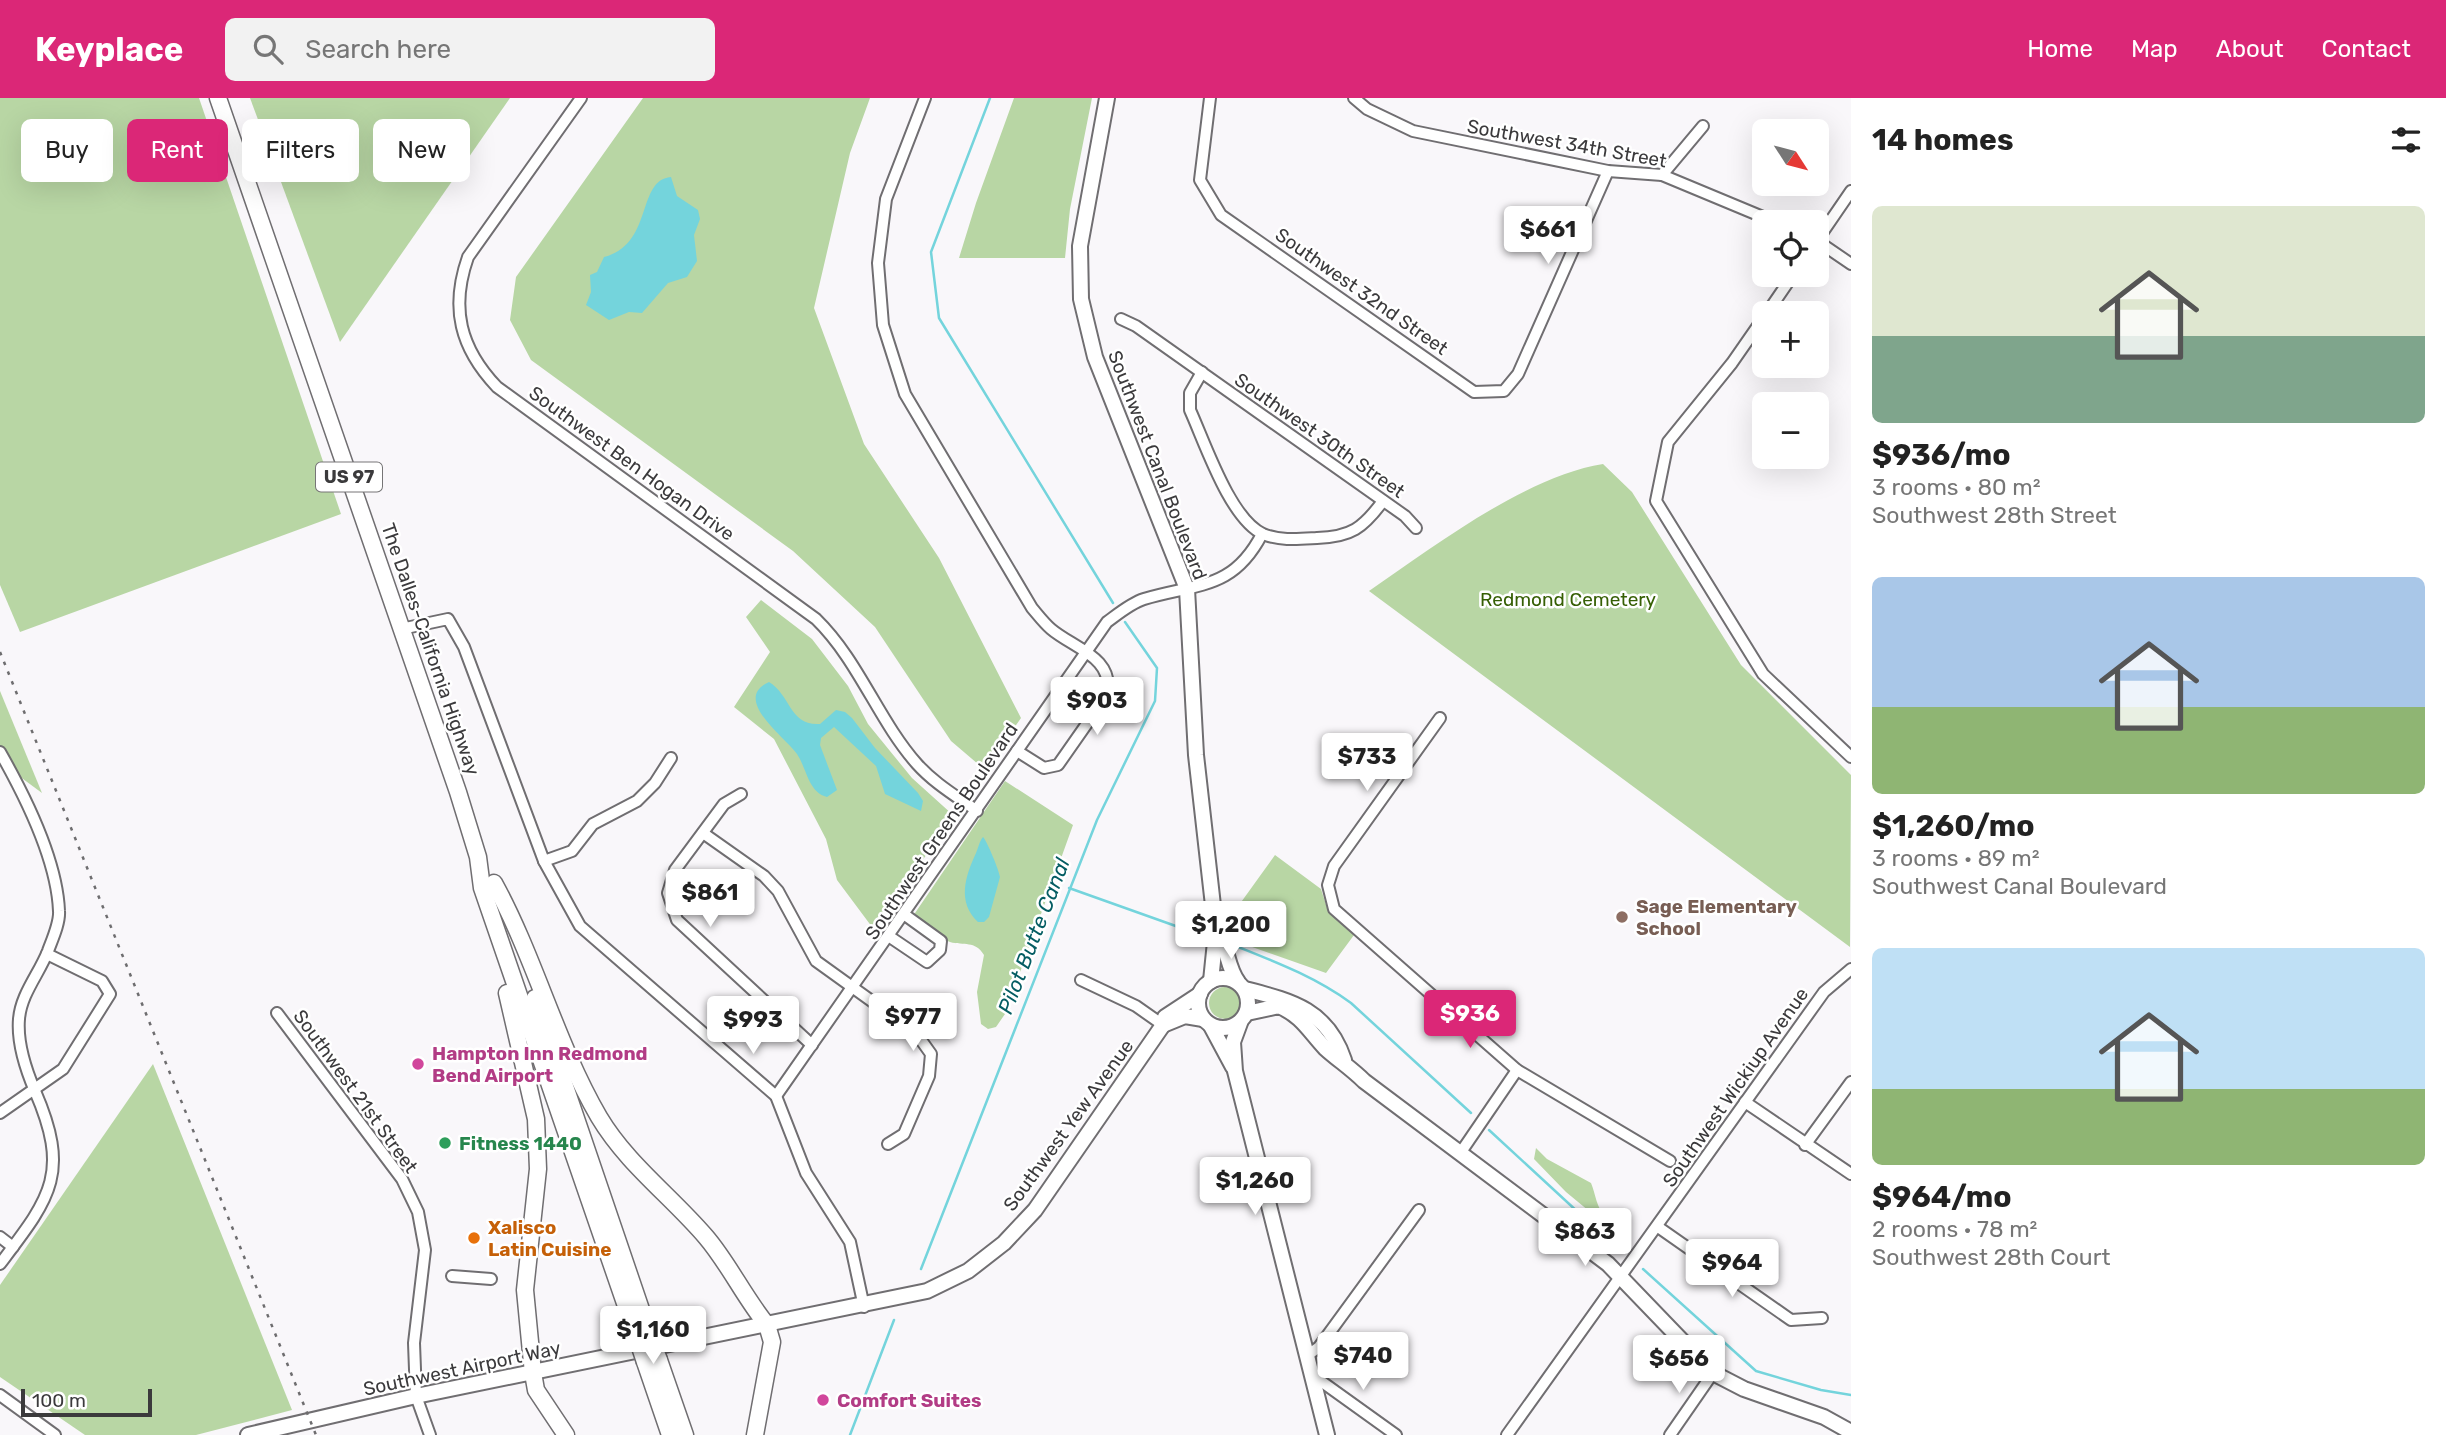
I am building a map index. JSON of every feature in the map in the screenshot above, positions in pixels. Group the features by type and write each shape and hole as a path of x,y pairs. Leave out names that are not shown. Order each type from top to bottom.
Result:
{"highway":[{"name":"The Dalles-California Highway","path":"218,98 478,857 482,888 496,933 652,1361 685,1435"},
{"name":"The Dalles-California Highway","path":"478,857 495,883 612,1217 643,1337"},
{"path":"495,883 519,928 574,1069 601,1121 630,1159 705,1236 767,1325 772,1342 755,1435"},
{"path":"496,933 502,973 526,1065 536,1119 538,1169 525,1290 533,1373 536,1390 566,1435"},
{"name":"The Dalles-California Highway","path":"652,1361 670,1435"}],"main road":[{"name":"Southwest Canal Boulevard","path":"1107,98 1080,246 1081,299 1095,357 1187,589 1195,741 1216,932 1211,981"},
{"name":"Southwest Canal Boulevard","path":"1216,932 1222,939 1229,970 1242,986"},
{"path":"1235,1072 1198,1004 1200,994 1211,981 1228,978 1242,986 1303,1006 1315,1016 1339,1046 1344,1060"},
{"path":"1242,986 1249,1001 1234,1034 1235,1072 1327,1435"},
{"name":"Southwest Yew Avenue","path":"767,1325 864,1307 927,1291 968,1271 1004,1243 1035,1210 1163,1025 1165,1017 1200,994"},
{"path":"1163,1025 1185,1016 1226,1028 1243,1018 1279,1006 1292,1012 1305,1021 1326,1049 1344,1060 1364,1081 1608,1264 1713,1373 1840,1431"},
{"name":"Southwest Airport Way","path":"248,1435 416,1396 767,1325"}],"street":[{"name":"Southwest Ben Hogan Drive","path":"581,98 468,257 462,274 458,307 459,325 472,357 497,387 816,619 839,643 915,762 935,782 977,811"},
{"path":"925,98 886,199 878,263 883,325 905,394 1032,608 1051,629 1085,650 1105,670 1109,682 1107,695 1058,765 1044,768 1017,751"},
{"name":"Southwest 32nd Street","path":"1210,98 1200,180 1222,215 1474,392 1504,391 1518,374 1608,172"},
{"name":"Southwest 34th Street","path":"1354,98 1367,109 1413,131 1463,144 1608,172 1662,175 1752,212"},
{"path":"1662,175 1703,126"},
{"path":"1829,223 1851,191"},
{"path":"1829,248 1851,264"},
{"name":"Southwest 30th Street","path":"1121,319 1136,326 1202,372 1383,501 1416,528"},
{"path":"1752,334 1668,442 1656,501 1763,674 1851,757"},
{"path":"1202,372 1190,393 1190,410 1238,512 1262,534 1288,539 1342,537 1367,522 1383,501"},
{"name":"Southwest Greens Boulevard","path":"776,1097 1107,622 1141,600 1187,589 1237,570 1252,553 1262,534"},
{"path":"401,629 448,619 464,647 544,861 580,926 776,1097 806,1173 850,1242 864,1307"},
{"path":"1440,718 1334,866 1328,885 1334,908 1517,1070 1670,1161"},
{"path":"0,752 17,782 55,881 60,914 47,954 27,990 19,1019 21,1047 49,1124 54,1157 48,1196 0,1264"},
{"path":"544,861 572,851 593,824 637,801 655,783 671,758"},
{"path":"741,794 724,804 676,870 668,893 677,920 813,1045"},
{"path":"703,833 764,876 778,891 816,961 921,1038 930,1054 929,1076 904,1134 888,1144"},
{"path":"890,937 927,962 940,950 941,942 905,915"},
{"path":"0,1113 63,1069 110,994 102,981 47,954"},
{"name":"Southwest Wickiup Avenue","path":"1507,1435 1824,992 1851,969"},
{"path":"1082,980 1136,1006 1163,1025"},
{"name":"Southwest 21st Street","path":"277,1013 402,1179 418,1212 425,1250 414,1343 416,1396 430,1435"},
{"path":"1461,1152 1517,1070"},
{"path":"1805,1145 1851,1082"},
{"path":"1745,1102 1851,1174"},
{"path":"1308,1355 1319,1347 1419,1210"},
{"path":"1658,1227 1791,1320 1822,1318"},
{"path":"0,1237 13,1247"},
{"path":"452,1276 491,1279"},
{"path":"1670,1435 1713,1373"},
{"path":"1311,1374 1396,1435"},
{"path":"0,1395 55,1435"}],"green space":[{"path":"0,98 199,98 206,119 127,119 127,182 228,182 341,514 20,632 0,585"},
{"path":"250,98 510,98 470,155 470,119 373,119 373,182 451,182 340,342 281,182 359,182 359,119 258,119"},
{"path":"643,98 870,98 850,153 814,308 864,444 939,558 1021,718 985,770 951,741 875,627 793,551 531,360 510,320 516,277"},
{"path":"1014,98 1092,98 1070,209 1065,258 959,258 976,203"},
{"name":"Redmond Cemetery","path":"1603,464 1632,492 1741,665 1851,775 1850,947 1369,591 1451,535 1512,498 1573,471"},
{"path":"761,600 812,639 848,686 868,724 912,778 953,815 875,931 837,880 826,839 774,739 734,707 770,652 746,617"},
{"path":"0,691 42,793 0,762"},
{"path":"1005,781 1073,825 1005,1014 996,1027 988,1029 981,1024 977,992 984,955 981,950 973,945 945,940 913,916"},
{"path":"1275,855 1321,889 1328,911 1354,935 1326,973 1238,942 1234,912"},
{"path":"1225,987 1236,992 1241,1003 1236,1014 1225,1019 1214,1014 1209,1003 1214,992"},
{"path":"153,1064 292,1410 196,1435 85,1435 0,1377 0,1285"},
{"path":"1536,1148 1547,1159 1591,1183 1603,1214 1625,1236 1629,1248 1624,1253 1621,1239 1566,1192 1534,1159"}],"water":[{"path":"671,177 677,196 698,210 700,219 694,235 697,261 687,277 668,283 642,313 629,312 609,320 586,305 591,292 590,275 597,272 604,257 620,250 631,239 653,189 660,181"},
{"path":"769,682 802,720 820,724 836,710 845,712 918,793 923,801 921,811 885,794 876,766 834,727 821,738 820,745 837,790 827,797 816,790 797,754 758,708 756,698 759,689"},
{"path":"983,837 1000,877 989,917 984,922 978,922 967,906 965,889 969,871"}],"waterway":[{"name":"Pilot Butte Canal","path":"990,98 931,252 939,318 1113,603"},
{"name":"Pilot Butte Canal","path":"921,1269 1097,820 1155,701 1157,668 1125,622"},
{"path":"1069,888 1201,935"},
{"path":"1231,944 1278,963 1337,993 1471,1113"},
{"path":"1489,1130 1619,1250"},
{"path":"1643,1269 1756,1371 1821,1390 1851,1395"},
{"name":"Pilot Butte Canal","path":"850,1435 894,1320"}],"railway":[{"path":"0,652 316,1435"}],"place":[{"name":"Sage Elementary School","path":"1622,917"},
{"name":"Hampton Inn Redmond Bend Airport","path":"418,1064"},
{"name":"Fitness 1440","path":"445,1143"},
{"name":"Xalisco Latin Cuisine","path":"474,1238"},
{"name":"Comfort Suites","path":"823,1400"}]}
